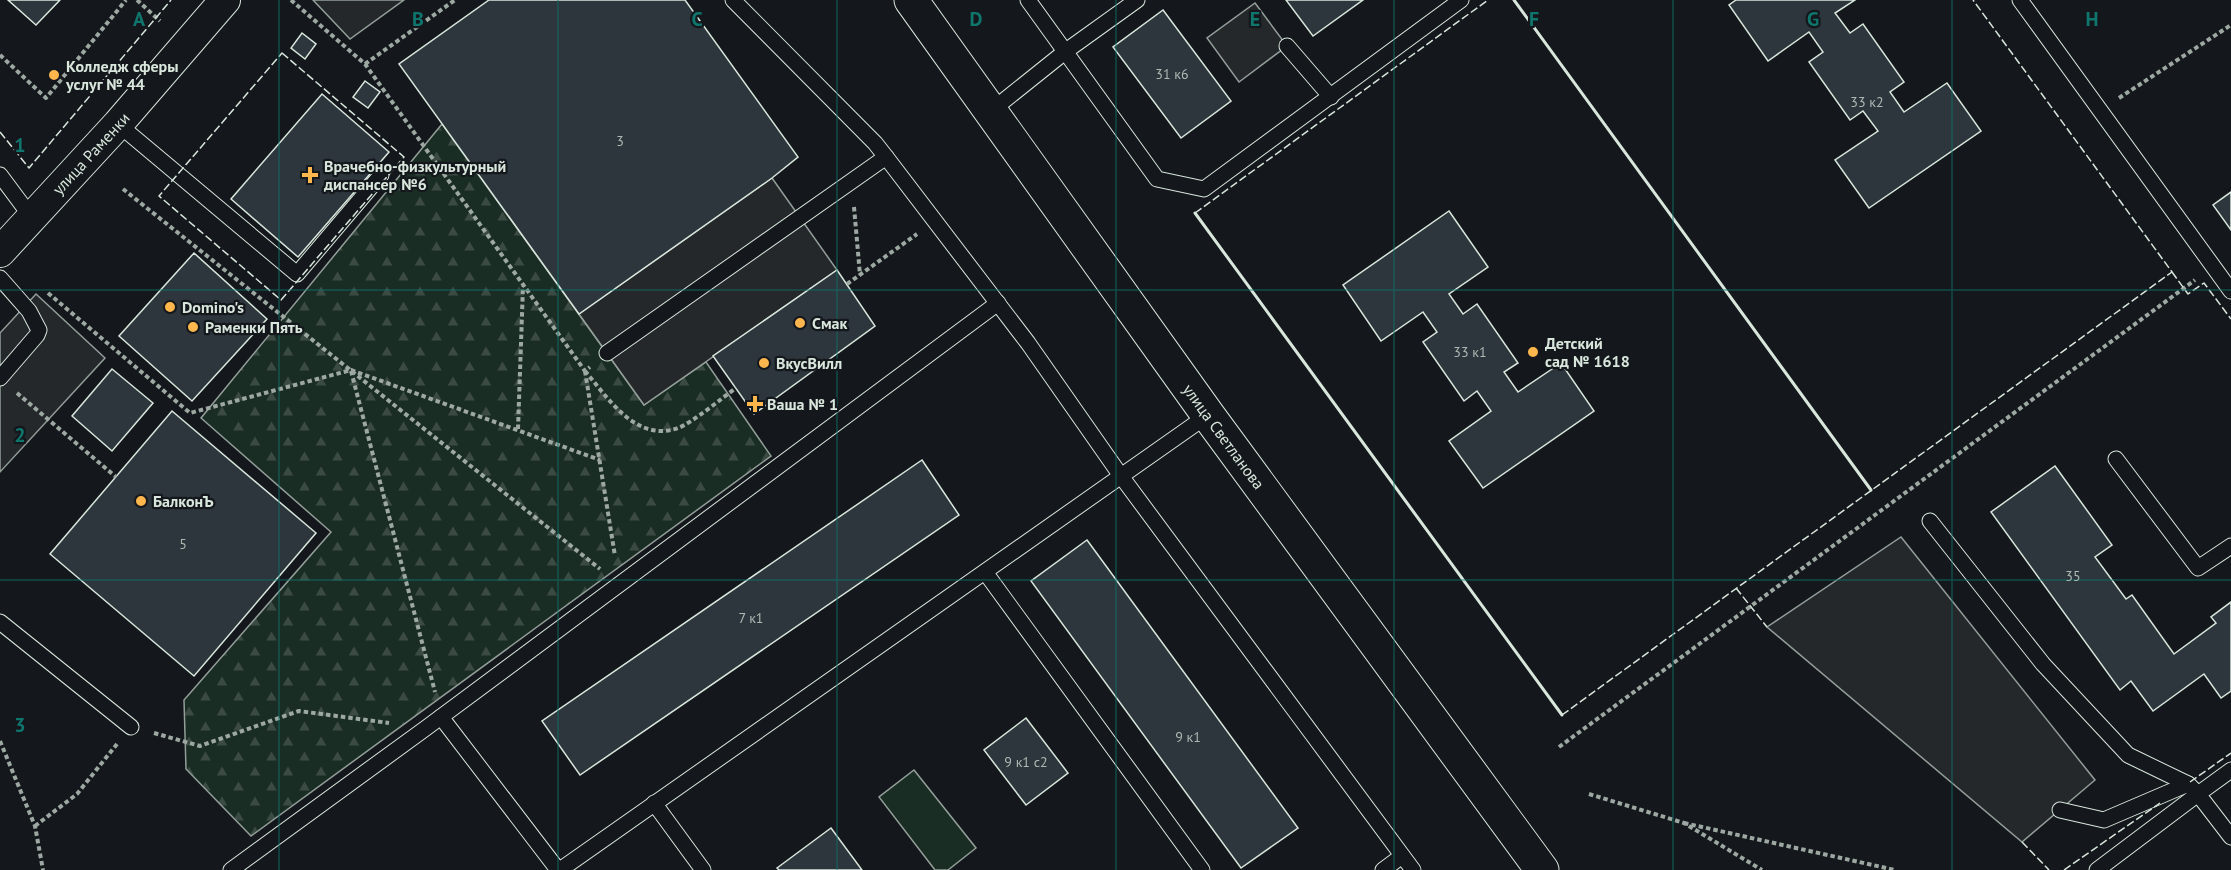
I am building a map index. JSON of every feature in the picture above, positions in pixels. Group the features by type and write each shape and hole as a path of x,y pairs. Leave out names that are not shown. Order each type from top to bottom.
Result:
{"street":[{"name":"улица Раменки","path":"0,252 118,124 225,0"},
{"name":"улица Светланова","path":"911,0 1208,415 1542,870"}],"lane":[{"path":"734,0 875,143 886,157 998,303 1122,476 1413,870"},
{"path":"1028,0 1157,179 1204,189 1461,0"},
{"path":"991,111 1066,51 1137,0"},
{"path":"2020,0 2231,291"},
{"path":"1287,46 1330,97"},
{"path":"118,124 297,274 381,175"},
{"path":"607,353 886,157"},
{"path":"0,175 32,218"},
{"path":"0,278 29,311 39,330 4,382"},
{"path":"231,870 441,717 998,303"},
{"path":"441,717 559,870 1208,415"},
{"path":"2116,459 2198,568 2231,546"},
{"path":"1930,521 2043,664 2128,755 2193,789 2231,837"},
{"path":"985,572 1202,870"},
{"path":"0,621 130,727"},
{"path":"2060,810 2104,820 2193,789 2231,770"},
{"path":"2097,870 2193,789"},
{"path":"654,803 703,870"},
{"path":"1383,870 1402,856"}],"path":[{"path":"0,55 46,98 126,0"},
{"path":"137,0 160,21"},
{"path":"291,0 365,64 585,371 621,414 638,425 652,429 679,428 736,388"},
{"path":"365,64 455,0"},
{"path":"2099,111 2231,25"},
{"path":"852,181 860,275"},
{"path":"123,189 620,584"},
{"path":"847,284 935,222"},
{"path":"1559,747 2213,267"},
{"path":"39,285 190,413 351,370 600,460"},
{"path":"519,429 524,285"},
{"path":"585,371 607,353"},
{"path":"351,370 441,717"},
{"path":"585,371 620,584"},
{"path":"4,382 116,477"},
{"path":"35,825 77,794 130,727 200,746 299,711 426,728"},
{"path":"0,741 35,825 43,870"},
{"path":"1589,794 1684,823 1895,870"},
{"path":"1684,823 1762,870"}],"green space":[{"path":"442,124 644,405 706,362 771,456 251,836 186,769 184,700 331,532 201,418"},
{"path":"914,770 976,848 948,870 935,870 879,797"}],"shaded area":[{"path":"313,0 404,0 350,39"},
{"path":"1255,3 1287,46 1239,82 1207,38"},
{"path":"772,178 837,270 644,405 579,314"},
{"path":"36,294 105,358 0,472 0,333"},
{"path":"1901,537 2095,780 2022,842 1767,627"}],"building":[{"path":"8,0 60,0 36,25"},
{"path":"489,0 685,0 798,157 772,178 579,314 399,64"},
{"path":"1286,0 1363,0 1313,36"},
{"path":"1736,0 1855,0 1835,13 1850,33 1863,24 1904,82 1890,92 1904,112 1947,83 1981,131 1869,208 1835,160 1878,131 1863,111 1850,120 1809,62 1823,52 1809,32 1768,61 1729,5"},
{"path":"1163,10 1231,101 1181,138 1113,47"},
{"path":"302,33 316,44 305,59 291,48"},
{"path":"365,81 380,92 368,108 353,97"},
{"name":"Врачебно-физкультурный диспансер №6","path":"322,94 389,152 298,257 231,199"},
{"path":"2231,192 2231,230 2213,205"},
{"path":"1449,211 1488,267 1449,294 1463,314 1477,304 1518,363 1504,372 1518,392 1561,363 1594,411 1483,488 1449,441 1491,411 1477,391 1464,401 1423,342 1437,332 1423,312 1381,341 1343,285"},
{"name":"Раменки Пять","path":"194,253 267,319 192,401 119,336"},
{"path":"837,270 875,326 754,414 713,356"},
{"path":"112,369 153,403 112,451 72,416"},
{"path":"172,411 316,533 194,676 50,554"},
{"path":"922,460 959,515 580,775 542,721"},
{"path":"2055,466 2112,545 2095,557 2126,599 2132,595 2174,654 2216,623 2211,617 2231,602 2231,691 2221,698 2204,674 2153,711 2131,681 2120,690 1991,512"},
{"path":"1087,540 1298,828 1241,868 1031,581"},
{"path":"1026,718 1068,773 1026,805 984,750"},
{"path":"831,828 862,870 779,870 777,868"}],"fence":[{"path":"0,132 29,168 171,0"},
{"path":"1195,213 1488,0"},
{"path":"1562,715 2172,272 1973,0"},
{"path":"282,53 404,157 281,300 159,196 282,53"},
{"path":"2172,272 2188,294 2204,283 2231,319"},
{"path":"1736,588 1767,627"},
{"path":"2190,782 2231,753"},
{"path":"2064,870 2160,803"},
{"path":"2022,842 2049,870"}],"wall":[{"path":"1514,0 1871,490"},
{"path":"1195,213 1562,715"}],"place":[{"name":"Колледж сферы услуг № 44","path":"54,75"},
{"name":"Врачебно-физкультурный диспансер №6","path":"310,175"},
{"name":"Domino's","path":"170,307"},
{"name":"Смак","path":"800,323"},
{"name":"Раменки Пять","path":"193,327"},
{"name":"Детский сад № 1618","path":"1533,352"},
{"name":"ВкусВилл","path":"764,363"},
{"name":"Ваша № 1","path":"755,404"},
{"name":"БалконЪ","path":"141,501"}]}
